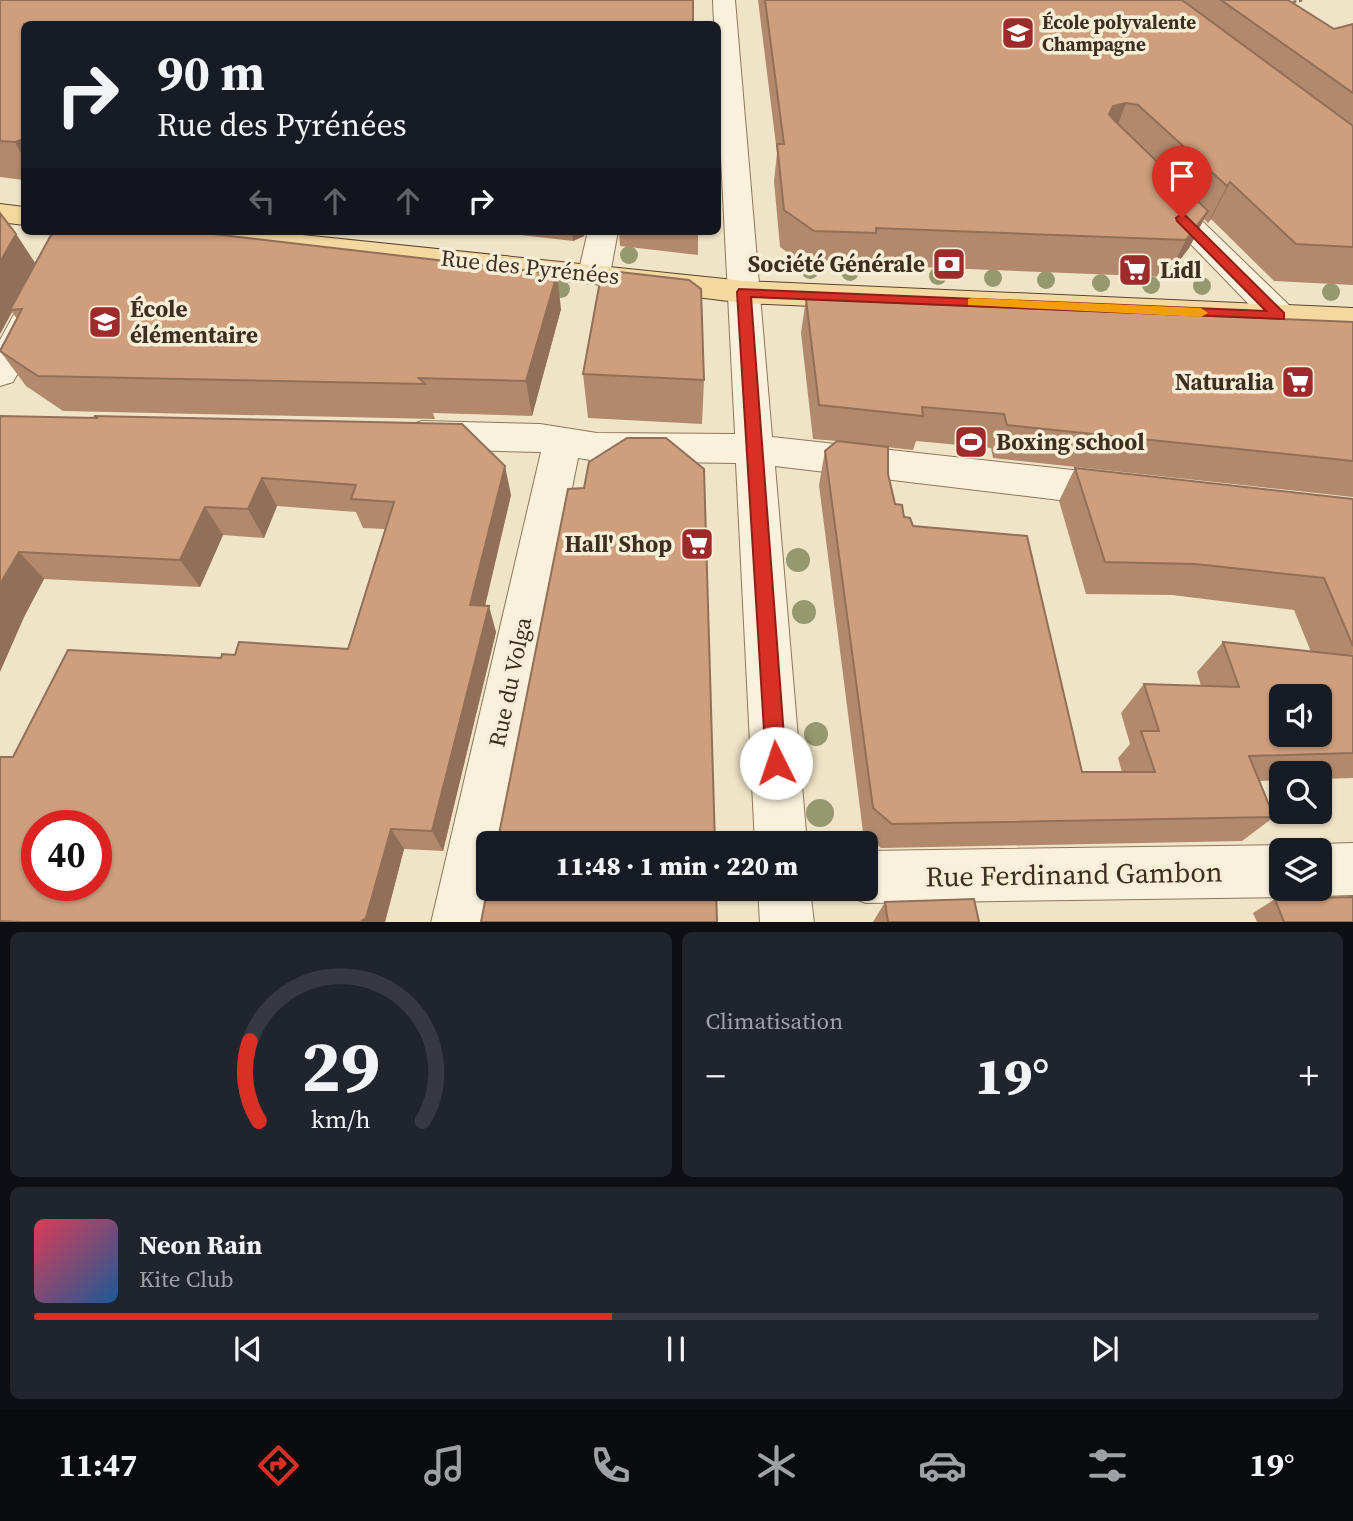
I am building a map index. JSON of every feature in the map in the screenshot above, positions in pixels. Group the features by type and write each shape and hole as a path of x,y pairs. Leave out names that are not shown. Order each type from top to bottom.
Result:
{"main road":[{"path":"0,213 21,216"},
{"name":"Rue des Pyrénées","path":"209,235 744,292 1353,319"}],"street":[{"path":"724,0 780,831"},
{"path":"1140,177 1279,316"},
{"path":"0,373 72,235"},
{"path":"594,274 602,235"},
{"path":"389,434 540,438 597,447 754,449 1156,496"},
{"name":"Rue du Volga","path":"458,922 562,442"},
{"path":"1332,870 1353,869"},
{"name":"Rue Ferdinand Gambon","path":"878,877 1269,871"},
{"path":"786,901 787,922"}],"path":[{"path":"1279,5 1304,0"}],"building":[{"path":"0,0 693,0 693,21 21,21 21,140 0,141"},
{"path":"765,0 1182,0 1353,126 1353,247 1296,244 1230,182 1227,186 1138,105 1126,103 1113,106 1109,114 1208,211 1186,240 876,228 876,233 814,231 784,210 777,144 784,144"},
{"path":"1221,0 1288,0 1334,29 1353,24 1353,93"},
{"path":"0,213 16,234 0,262"},
{"path":"51,235 222,235 557,274 526,381 419,378 425,384 38,376 0,351 22,309 10,310"},
{"path":"602,270 689,280 701,289 704,380 583,374"},
{"path":"806,299 1353,322 1353,461 1007,425 1004,414 922,407 923,416 819,405"},
{"path":"0,416 462,424 505,466 470,605 489,606 432,831 391,829 366,918 360,922 0,921 0,757 13,757 68,650 221,658 222,654 235,655 239,642 348,649 394,502 351,499 356,485 262,478 248,509 205,507 180,560 19,552 0,584"},
{"path":"627,438 666,438 704,469 715,831 500,831 568,489 584,488 589,462"},
{"path":"837,441 888,447 888,474 895,504 902,505 904,517 910,518 913,526 1027,536 1082,772 1155,772 1141,731 1159,731 1144,684 1239,687 1223,642 1353,656 1353,753 1249,756 1269,805 1269,817 892,824 873,808 825,451"},
{"path":"1075,468 1353,499 1353,646 1324,578 1195,564 1105,562"},
{"path":"1353,897 1353,922 1284,922 1276,901 1332,901 1332,898"},
{"path":"974,899 979,922 888,922 885,902"},
{"path":"485,901 716,901 717,922 481,922"}],"slow traffic":[{"path":"972,302 1201,313"}],"place":[{"name":"École polyvalente Champagne","path":"1018,33"},
{"name":"Société Générale","path":"949,264"},
{"name":"Lidl","path":"1135,270"},
{"name":"École élémentaire","path":"105,322"},
{"name":"Naturalia","path":"1298,382"},
{"name":"Boxing school","path":"971,442"},
{"name":"Hall' Shop","path":"697,544"}],"route":[{"path":"776,763 744,292 1279,316 1182,218"}]}
